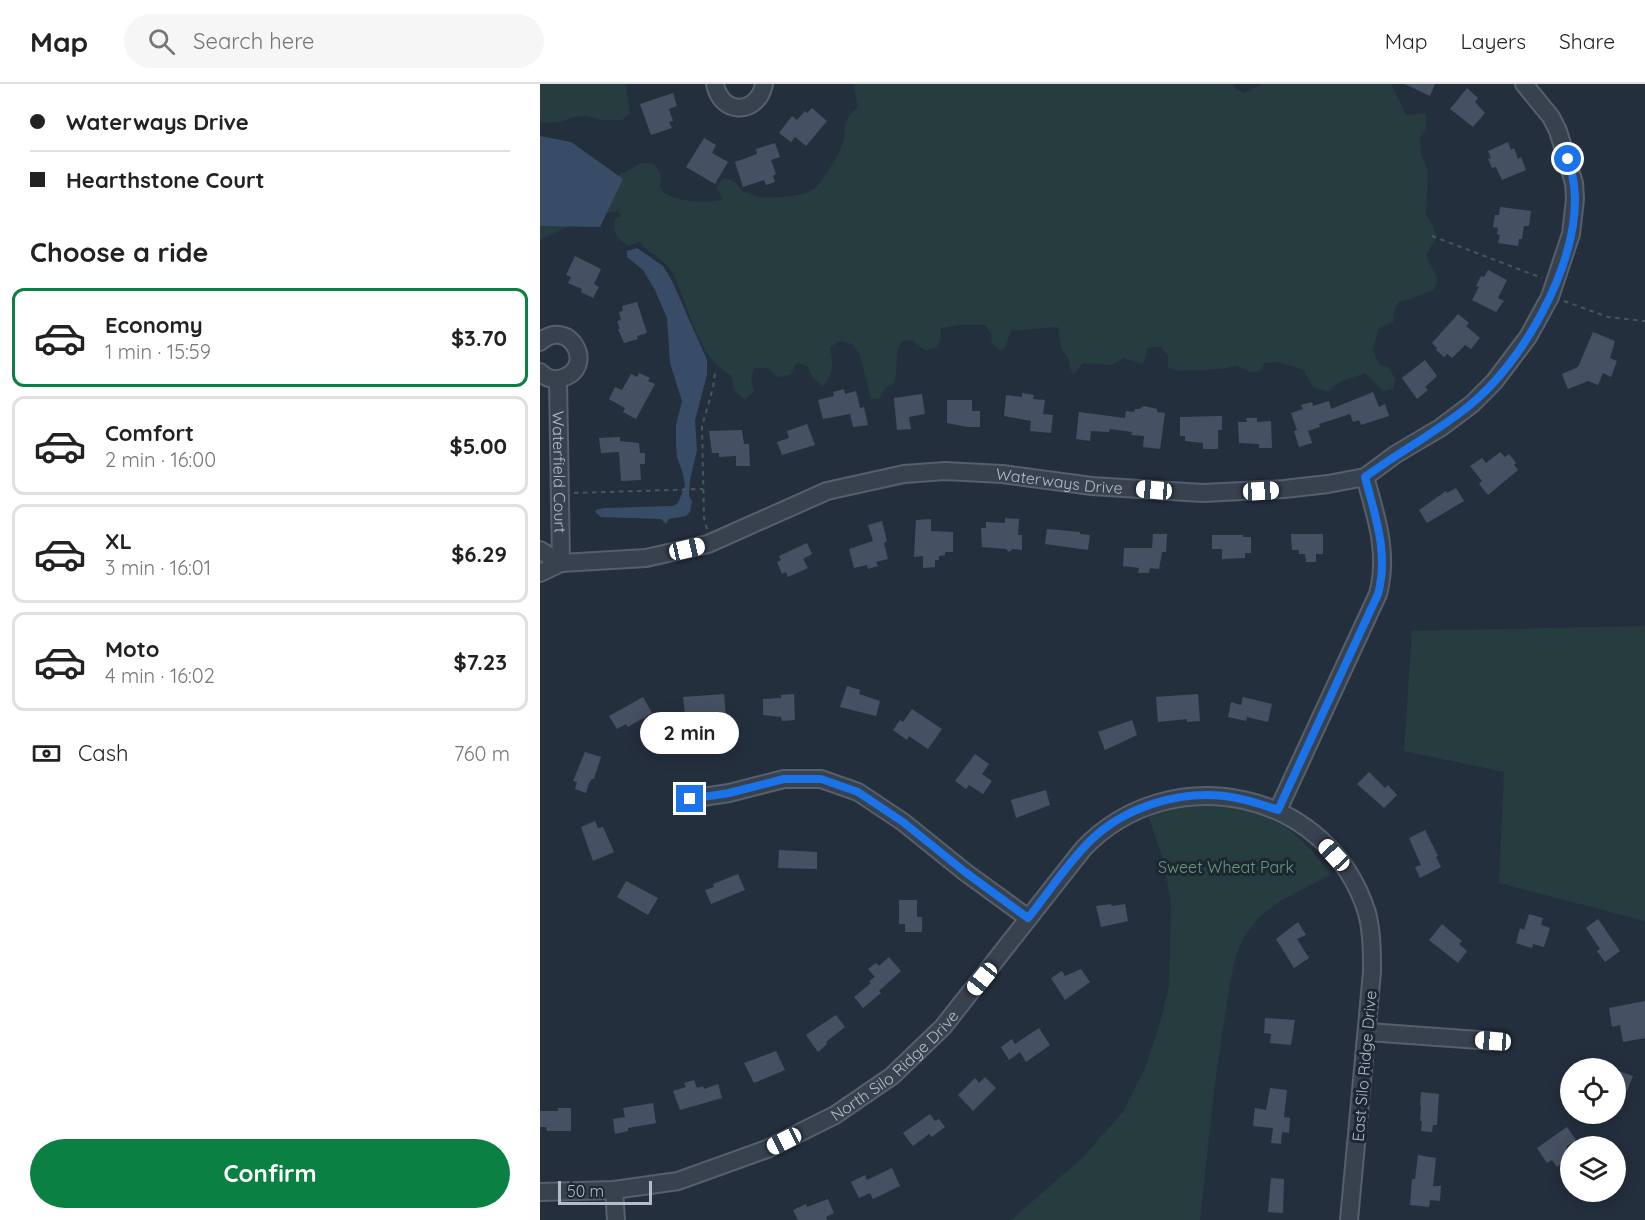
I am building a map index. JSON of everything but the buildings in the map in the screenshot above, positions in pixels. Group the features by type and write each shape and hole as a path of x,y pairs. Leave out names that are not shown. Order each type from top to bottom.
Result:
{"street":[{"path":"715,84 722,100 736,108 744,108 759,99 765,84"},
{"name":"Waterways Drive","path":"540,573 561,563 646,558 711,543 827,491 904,474 945,471 993,473 1092,486 1203,493 1284,489 1365,477 1396,454 1424,439 1472,404 1512,360 1528,338 1550,297 1571,234 1575,199 1574,183 1558,131 1551,117 1524,84"},
{"path":"540,342 551,335 559,335 572,340 579,353 576,368 572,374 558,380 551,379 540,372"},
{"name":"Waterfield Court","path":"558,380 561,563"},
{"path":"1278,810 1378,594 1381,583 1383,560 1380,538 1365,477"},
{"path":"540,550 561,563"},
{"path":"690,799 729,793 784,779 821,779 858,792 903,822 965,872 1028,918"},
{"name":"North Silo Ridge Drive","path":"540,1192 614,1190 678,1182 767,1149 835,1115 892,1076 943,1027 1091,841 1115,822 1147,806 1184,797 1213,795 1243,800 1278,810 1312,832 1334,855 1359,895 1366,912"},
{"name":"East Silo Ridge Drive","path":"1349,1220 1368,1032 1372,950 1366,912"},
{"path":"1368,1032 1493,1041"},
{"path":"614,1190 616,1220"}],"path":[{"path":"1432,236 1542,278"},
{"path":"1550,297 1608,316 1645,321"},
{"path":"711,543 704,518 702,426 715,373"},
{"path":"560,494 703,489"}],"green space":[{"path":"540,84 626,84 630,113 622,120 603,120 585,116 573,117 561,122 540,123"},
{"path":"854,84 1234,84 1235,89 1245,93 1262,84 1391,84 1406,115 1426,113 1426,128 1420,138 1421,154 1428,171 1426,214 1434,228 1436,239 1426,255 1438,280 1433,291 1399,302 1394,311 1393,322 1378,329 1373,351 1379,364 1389,368 1396,380 1393,389 1383,391 1365,373 1342,381 1330,391 1320,390 1311,383 1304,370 1278,362 1265,363 1257,372 1248,371 1237,365 1176,371 1168,367 1168,356 1161,347 1148,348 1143,364 1123,358 1112,365 1083,363 1074,374 1061,348 1058,327 1011,331 1005,348 999,350 992,344 991,333 985,325 959,325 941,328 941,339 936,347 926,351 912,340 902,341 897,353 894,383 885,388 879,399 871,399 860,355 852,344 838,341 830,348 832,368 823,386 813,378 807,366 797,363 790,375 777,377 768,368 754,368 751,379 754,392 745,400 734,390 732,377 714,362 702,344 670,269 640,242 628,246 616,235 615,219 621,216 618,211 568,226 540,240 540,201 610,180 642,163 654,164 661,174 660,187 665,193 671,197 686,200 718,201 723,199 716,187 723,178 735,182 743,192 761,197 786,197 811,191 820,183 833,163 844,139 846,121 857,109"},
{"path":"1645,626 1645,921 1499,883 1504,772 1404,751 1412,631"},
{"name":"Sweet Wheat Park","path":"1223,804 1258,814 1285,827 1308,846 1331,875 1270,908 1251,927 1239,947 1232,974 1222,1036 1200,1220 1011,1220 1081,1159 1123,1112 1145,1068 1159,1027 1169,987 1171,903 1164,862 1148,815 1180,805"}],"water":[{"path":"540,136 571,142 623,179 600,227 540,226"},
{"path":"637,248 663,266 707,360 707,375 695,420 697,450 690,480 689,496 692,501 690,512 686,516 669,519 666,524 661,519 601,517 595,512 604,508 673,506 678,503 685,486 676,444 676,425 682,401 670,363 667,318 643,270 627,257 627,251"}],"route":[{"path":"690,799 729,793 784,779 821,779 858,792 903,822 965,872 1028,918 1083,849 1100,832 1147,806 1171,799 1213,795 1226,796 1278,810 1378,594 1381,583 1382,548 1365,477 1396,454 1424,439 1472,404 1494,382 1528,338 1550,297 1571,234 1575,199 1568,159"}]}
